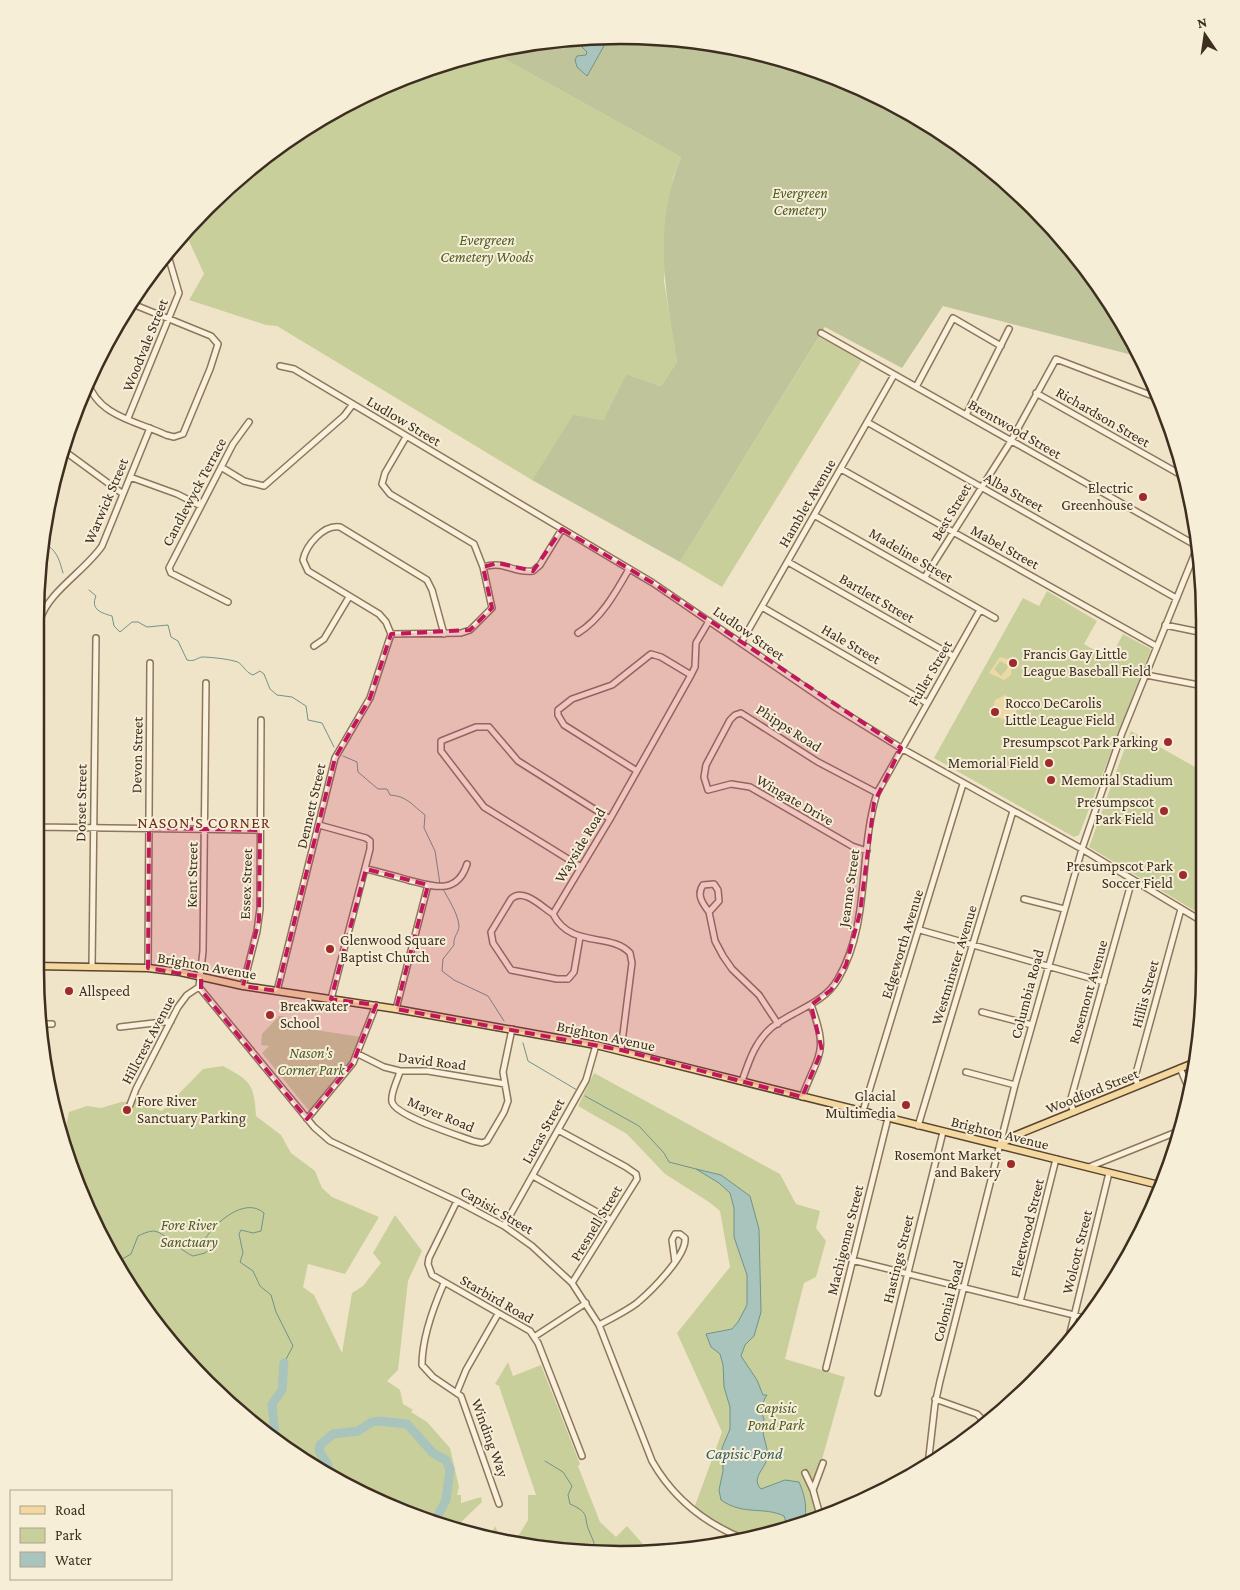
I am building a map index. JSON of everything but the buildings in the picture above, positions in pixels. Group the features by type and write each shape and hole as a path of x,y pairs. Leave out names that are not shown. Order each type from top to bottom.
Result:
{"main road":[{"name":"Brighton Avenue","path":"44,966 148,968 277,992 376,1005 596,1045 1155,1184"},
{"name":"Woodford Street","path":"1000,1145 1014,1136 1188,1065"}],"street":[{"name":"Woodvale Street","path":"128,418 179,293 170,261"},
{"path":"91,392 103,406 128,418 170,437 183,434 218,344 211,336 137,306"},
{"path":"916,387 953,318 1001,346"},
{"path":"966,415 1009,329"},
{"name":"Brentwood Street","path":"821,333 1191,543"},
{"name":"Best Street","path":"925,577 980,487 1011,441 1054,360 1059,358 1150,395"},
{"name":"Ludlow Street","path":"280,366 294,369 629,569 833,706 901,748 1082,849 1196,918"},
{"name":"Hamblet Avenue","path":"741,643 894,375"},
{"name":"Richardson Street","path":"1036,394 1177,473"},
{"path":"221,467 252,485 264,486 344,416 353,404"},
{"name":"Candlewyck Terrace","path":"228,602 171,572 169,568 221,467 241,431 249,422"},
{"name":"Alba Street","path":"867,422 1176,598"},
{"name":"Warwick Street","path":"44,610 52,599 97,554 107,536 150,428"},
{"path":"406,437 382,478 385,490 470,540 476,548 483,567 492,608 470,630 461,633 444,634 391,634 386,622 379,614 313,575 305,566 304,560 307,549 330,527 340,527 427,580 432,590 444,634"},
{"path":"68,454 123,494"},
{"name":"Mabel Street","path":"841,469 1156,646"},
{"path":"130,477 177,494 201,506"},
{"name":"Madeline Street","path":"814,515 995,618"},
{"path":"483,567 498,563 519,570 533,571 540,565 562,528"},
{"name":"Columbia Road","path":"1000,1145 1047,967 1082,849 1122,733 1192,558"},
{"name":"Bartlett Street","path":"788,562 954,656"},
{"path":"578,633 588,626 601,612 629,569"},
{"path":"314,646 324,639 349,597"},
{"name":"Hale Street","path":"762,607 927,703"},
{"name":"Fuller Street","path":"901,748 980,610"},
{"name":"Wayside Road","path":"553,914 610,819 691,675 695,667 696,643 709,621"},
{"path":"1165,625 1196,631"},
{"name":"Dennett Street","path":"277,992 335,758 370,698 391,634"},
{"name":"Dorset Street","path":"92,967 96,638"},
{"path":"637,771 564,725 558,716 558,710 572,699 612,685 651,654 661,657 691,675"},
{"name":"Devon Street","path":"148,968 150,663"},
{"path":"1146,675 1196,684"},
{"name":"Kent Street","path":"200,977 203,951 206,684"},
{"name":"Phipps Road","path":"708,790 704,772 707,762 730,720 735,714 741,713 818,762 876,793"},
{"name":"Essex Street","path":"243,986 259,920 261,720"},
{"path":"581,867 484,807 441,751 441,741 476,727 489,727 518,762 610,819"},
{"name":"Jeanne Street","path":"742,1081 754,1050 778,1024 811,1005 831,990 846,964 859,919 876,793 901,748"},
{"name":"Wingate Drive","path":"708,790 731,784 750,787 852,846 867,851"},
{"name":"Edgeworth Avenue","path":"863,1111 920,930 963,784"},
{"name":"Westminster Avenue","path":"918,1126 1013,811"},
{"path":"319,825 361,835 370,841 366,869 331,999"},
{"path":"44,827 260,830"},
{"path":"366,869 436,887 448,886 459,879 467,864"},
{"name":"Rosemont Avenue","path":"1074,1112 1070,1102 1132,880"},
{"path":"709,912 719,901 718,890 714,884 703,885 700,892 702,902 709,912 715,941 723,956 758,995 778,1024"},
{"path":"396,1009 428,885"},
{"path":"580,937 574,972 568,979 557,979 511,970 493,944 491,932 511,899 514,896 523,895 553,914 558,923 580,937 623,948 630,953 632,962 621,1050"},
{"path":"1024,899 1064,909"},
{"name":"Hillis Street","path":"1138,1085 1135,1077 1182,909"},
{"path":"920,930 1104,982"},
{"path":"199,987 200,977"},
{"name":"Hillcrest Avenue","path":"128,1110 136,1089 171,1021 184,999 199,987"},
{"name":"Capisic Street","path":"199,987 314,1127 338,1146 457,1201 504,1226 532,1246 572,1283 599,1324 652,1460 663,1481 693,1511 734,1535"},
{"path":"307,1119 344,1075 358,1054 376,1005"},
{"path":"802,1097 822,1050 819,1027 811,1005"},
{"path":"982,1012 1032,1025"},
{"path":"120,1027 171,1021"},
{"path":"47,1024 52,1024"},
{"name":"Mayer Road","path":"400,1071 392,1098 396,1108 408,1116 478,1142 487,1141 504,1112 508,1101 503,1072 512,1030"},
{"name":"Lucas Street","path":"504,1226 586,1080 596,1045"},
{"name":"David Road","path":"358,1054 384,1067 400,1071 428,1071 505,1084"},
{"path":"1180,1068 1185,1080"},
{"path":"966,1072 1015,1085"},
{"name":"Machigonne Street","path":"826,1368 888,1118"},
{"name":"Presnell Street","path":"558,1130 636,1174 635,1184 572,1283"},
{"name":"Hastings Street","path":"878,1393 943,1132"},
{"path":"1089,1167 1172,1134"},
{"name":"Colonial Road","path":"929,1456 936,1399 1000,1145"},
{"name":"Fleetwood Street","path":"1020,1302 1056,1159"},
{"name":"Wolcott Street","path":"1072,1327 1109,1172"},
{"path":"533,1176 611,1220"},
{"name":"Starbird Road","path":"457,1201 428,1264 432,1275 498,1314 526,1328 534,1337 582,1456"},
{"path":"599,1324 637,1303 659,1281 675,1262 685,1242 685,1238 680,1234 673,1236 672,1240 675,1262"},
{"path":"852,1260 1080,1316"},
{"name":"Winding Way","path":"444,1283 432,1312 422,1354 422,1365 432,1377 457,1392 466,1407 499,1504"},
{"path":"534,1337 586,1303"},
{"path":"457,1392 466,1370 498,1314"},
{"path":"936,1399 977,1414 981,1418"},
{"path":"813,1490 823,1463"},
{"path":"805,1473 813,1490 819,1511"}],"highlighted area":[{"path":"562,529 653,583 901,748 874,803 860,913 846,965 831,990 811,1005 822,1050 802,1097 621,1050 396,1009 428,885 366,869 331,999 376,1005 353,1063 307,1119 201,990 201,977 148,968 149,828 260,830 259,920 243,986 277,991 335,758 370,698 391,634 470,630 492,608 483,567 498,563 533,571"}],"green space":[{"name":"Evergreen Cemetery","path":"582,45 658,45 695,49 769,63 805,74 875,103 940,141 971,163 1027,213 1077,269 1099,300 1131,355 943,306 902,368 825,327 680,562 532,480 573,415 603,420 626,374 661,386 677,362 666,284 664,233 672,183 681,157 500,57"},
{"name":"Evergreen Cemetery Woods","path":"500,57 681,157 673,178 664,281 677,362 661,386 626,374 603,420 573,416 532,480 277,326 266,325 189,300 204,274 188,239 240,187 269,163 332,121 365,103 435,74 471,63"},
{"path":"819,337 862,360 722,587 680,562"},
{"path":"1047,591 1097,621 1084,644 1110,659 1123,634 1151,649 1079,835 1074,837 934,758 1023,598 1039,606"},
{"path":"1131,731 1196,768 1196,912 1089,847"},
{"name":"Nason's Corner Park","path":"279,1016 284,1016 288,1028 290,1026 361,1037 354,1059 310,1112 262,1053 269,1046 261,1045 262,1034"},
{"name":"Fore River Sanctuary","path":"223,1066 245,1080 252,1090 256,1116 281,1135 291,1153 315,1171 322,1188 332,1197 379,1217 345,1274 308,1264 303,1287 314,1295 342,1353 352,1293 363,1286 381,1263 373,1253 395,1215 422,1251 408,1281 398,1370 387,1381 400,1390 403,1404 413,1410 411,1412 427,1422 450,1448 459,1487 457,1495 461,1495 461,1503 481,1497 482,1502 461,1524 435,1516 365,1487 300,1449 269,1427 240,1403 187,1350 163,1321 121,1258 103,1225 74,1155 66,1128 69,1112 87,1106 101,1108 121,1102 137,1101 162,1111 203,1069"},
{"name":"Capisic Pond Park","path":"594,1073 780,1174 796,1204 820,1211 816,1228 826,1241 816,1277 804,1283 785,1359 845,1377 816,1481 820,1510 769,1527 735,1534 693,1511 722,1432 677,1333 730,1267 720,1211 665,1174 627,1134 578,1106"},
{"path":"508,1362 513,1376 541,1365 580,1464 578,1466 600,1522 616,1537 627,1526 644,1545 582,1545 514,1536 519,1535 528,1520 528,1495 536,1495 499,1386 495,1384"},
{"path":"495,1526 498,1533 493,1532"}],"sand":[{"path":"1000,657 1008,659 1012,666 1011,675 1004,680 989,673","holes":["1000,661 1007,665 1008,668 1001,676 994,669"]},
{"path":"1005,695 1018,702 1019,706 1013,716 1004,720 997,716 993,707 995,700"}],"water":[{"path":"583,45 604,46 587,76 577,67 575,60 577,56 586,55 587,52 582,47"},
{"name":"Capisic Pond","path":"696,1169 721,1175 750,1196 759,1229 761,1312 754,1336 745,1345 741,1356 757,1380 763,1395 767,1395 762,1410 764,1419 763,1430 768,1454 759,1474 758,1485 761,1489 785,1480 799,1482 804,1495 805,1516 786,1522 784,1516 776,1513 729,1505 721,1500 719,1490 723,1471 722,1448 730,1429 730,1407 724,1387 723,1365 720,1354 711,1347 706,1334 732,1329 738,1322 747,1305 747,1275 734,1237 734,1208 730,1193 719,1183"}],"waterway":[{"path":"49,547 58,558 63,573"},
{"path":"89,590 96,596 96,608 112,616 114,626 120,632 132,622 138,622 147,627 168,625 171,637 178,641 187,660 202,657 223,659 237,662 253,675 260,671 264,674 270,689 277,695 292,697 306,706 308,720 322,723 334,747"},
{"path":"343,756 357,762 358,772 378,789 387,789 390,795 405,799 425,815 424,828 435,851 440,884"},
{"path":"442,887 455,911 459,926 454,939 454,945 443,959 442,971 454,980 488,996 504,1021"},
{"path":"523,1043 528,1061 577,1090"},
{"path":"585,1096 639,1126 664,1153 669,1162 696,1169"},
{"path":"122,1259 131,1254 138,1236 153,1231 162,1234 193,1256 205,1253 213,1246 212,1242 205,1239 223,1219 248,1208 264,1213 261,1231 253,1233 241,1230 239,1234 243,1253 240,1262 253,1271 260,1286 271,1295 276,1312 293,1346 284,1363"},
{"path":"275,1431 272,1404 282,1390 284,1363"},
{"path":"327,1466 319,1451 320,1445 333,1434 358,1431 372,1422 379,1421 407,1424 433,1453 446,1460 450,1469 446,1500 437,1517"},
{"path":"545,1461 563,1472 572,1486 568,1495 570,1504 584,1513 594,1545"}],"place":[{"name":"Electric Greenhouse","path":"1143,497"},
{"name":"Francis Gay Little League Baseball Field","path":"1013,663"},
{"name":"Rocco DeCarolis Little League Field","path":"995,712"},
{"name":"Presumpscot Park Parking","path":"1168,742"},
{"name":"Memorial Field","path":"1049,763"},
{"name":"Memorial Stadium","path":"1051,780"},
{"name":"Presumpscot Park Field","path":"1164,811"},
{"name":"Presumpscot Park Soccer Field","path":"1183,875"},
{"name":"Glenwood Square Baptist Church","path":"330,949"},
{"name":"Allspeed","path":"69,991"},
{"name":"Breakwater School","path":"270,1015"},
{"name":"Glacial Multimedia","path":"906,1105"},
{"name":"Fore River Sanctuary Parking","path":"127,1110"},
{"name":"Rosemont Market and Bakery","path":"1011,1164"}],"district":[{"name":"NASON'S CORNER","path":"204,822"}]}
